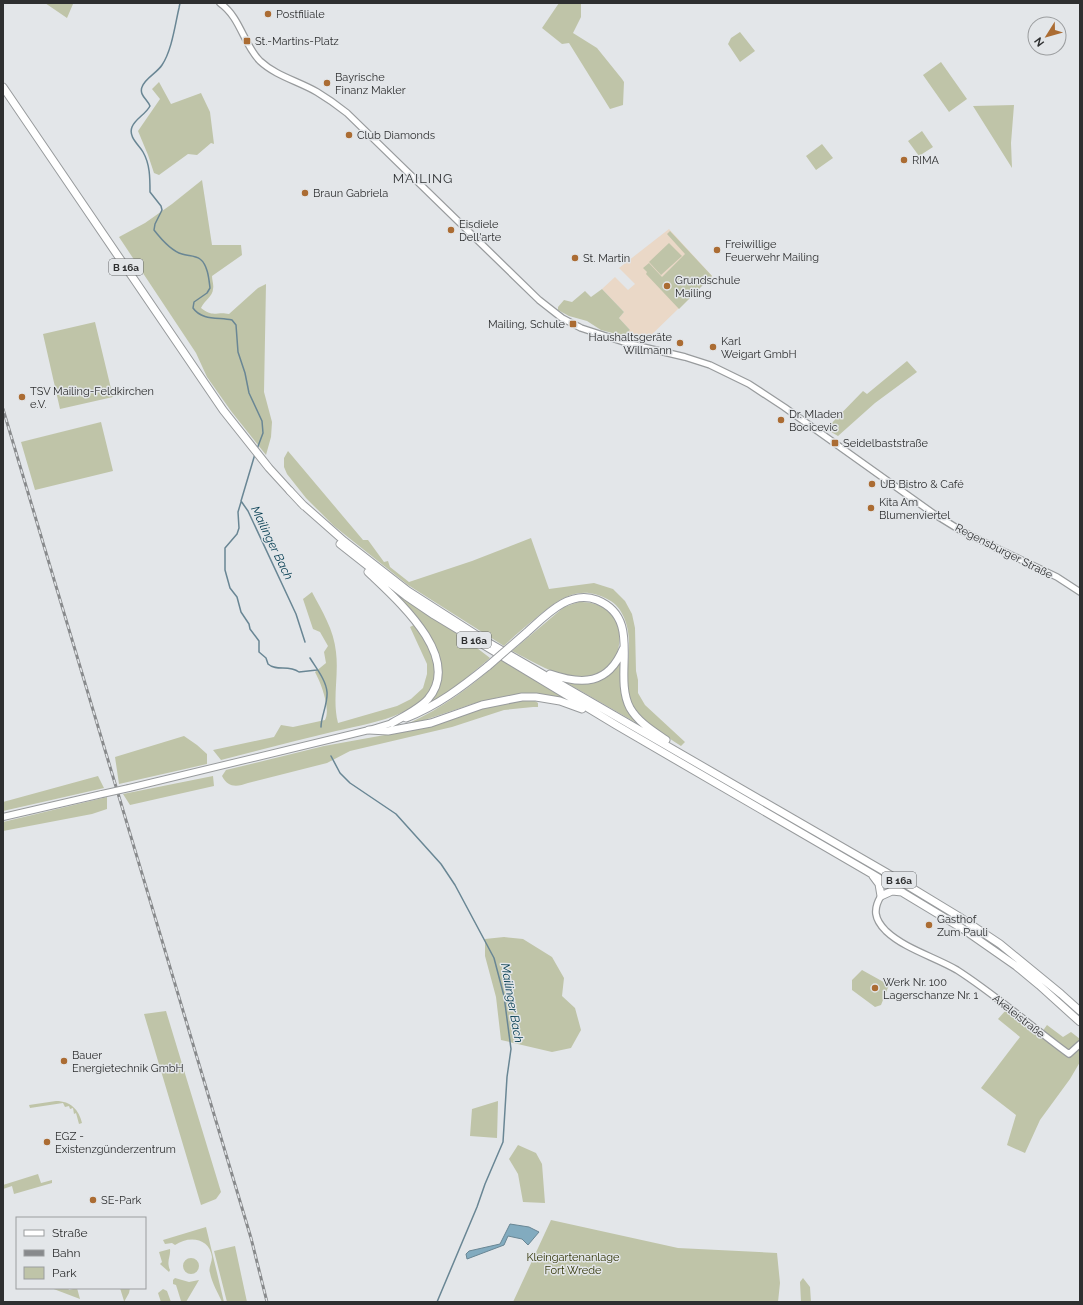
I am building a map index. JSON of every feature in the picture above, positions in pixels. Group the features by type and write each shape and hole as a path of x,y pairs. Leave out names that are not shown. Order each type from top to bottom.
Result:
{"main road":[{"name":"B 16a","path":"3,87 223,410 262,460 340,544 379,576 434,615 616,725 957,925 991,947 1039,985 1080,1022"},
{"name":"B 16a","path":"301,503 344,541 408,591 489,642 887,873 958,916 1000,944 1080,1011"},
{"path":"340,544 410,616 427,637 437,658 439,674 436,685 428,698 422,705 392,723"},
{"path":"3,817 370,730 420,713 445,699 488,666 550,612 565,602 575,598 584,597 592,598 605,604 618,616 624,634 624,676 630,707 645,725 705,768"},
{"path":"536,669 572,681 589,680 605,673 611,668 624,648"},
{"path":"370,730 388,731 431,723 482,705 522,697 560,700 616,725"},
{"path":"872,874 879,884 881,896 892,891 904,893"}],"street":[{"name":"Regensburger Straße","path":"220,3 232,13 251,49 260,60 273,70 317,92 347,113 539,300 562,318 597,334 710,365 749,384 784,407 934,514 984,542 1057,577 1080,592"},
{"name":"Akeleistraße","path":"881,896 876,904 876,912 881,924 893,936 928,956 943,962 970,979 1069,1054 1080,1044"}],"shaded area":[{"name":"Grundschule Mailing","path":"669,229 712,276 644,342 624,336 630,330 619,318 624,312 602,289 615,277 628,290 635,284 619,268"}],"green space":[{"path":"45,3 72,3 73,4 67,18"},
{"path":"559,3 581,3 581,17 573,33 597,48 622,79 624,82 623,105 610,109 569,43 562,44 542,28"},
{"path":"740,32 755,51 740,62 728,44 731,38"},
{"path":"941,62 967,99 949,112 923,75"},
{"path":"159,82 171,104 201,93 210,112 214,144 211,143 197,155 188,154 159,175 154,173 138,131 160,99 152,89"},
{"path":"1014,105 1011,143 1012,168 973,106"},
{"path":"922,131 933,147 919,156 908,141"},
{"path":"822,144 833,158 816,170 806,156"},
{"path":"202,180 212,245 241,245 242,255 212,276 213,292 201,308 212,314 229,314 258,288 266,284 264,392 272,422 271,437 266,455 231,411 207,377 196,353 119,237 145,223"},
{"path":"670,231 712,276 679,309 646,274 647,272 643,268 649,263 662,277 685,254 667,234"},
{"path":"669,243 682,256 661,275 649,262"},
{"path":"602,289 624,312 619,318 630,330 624,336 601,330 587,321 569,316 558,310 558,307 564,300 572,302 585,291 591,297"},
{"path":"95,322 113,397 60,409 43,334"},
{"path":"907,361 917,372 875,403 838,436 826,429 863,391 867,394"},
{"path":"101,422 113,471 35,490 21,442"},
{"path":"288,451 363,540 368,540 384,562 388,561 390,567 409,582 472,561 531,538 549,589 594,583 613,589 625,601 632,614 635,628 638,693 645,705 685,742 681,746 662,734 649,725 634,708 630,700 627,684 629,650 628,630 621,612 614,603 598,595 588,593 579,593 561,599 504,646 408,585 334,526 306,498 287,474 284,467 284,458"},
{"path":"378,578 463,637 490,658 451,690 426,706 437,691 440,684 441,670 438,654 434,645"},
{"path":"312,592 327,621 335,644 337,661 336,714 338,723 397,706 411,699 423,688 427,674 427,664 410,627 414,625 433,658 435,668 434,686 424,701 386,719 221,760 213,750 274,737 281,725 293,727 325,720 327,715 326,703 315,672 326,663 324,652 328,646 320,632 313,629 303,599"},
{"path":"579,602 591,603 602,607 612,615 617,625 620,637 614,659 607,668 598,675 586,678 567,676 548,669 512,651 564,607"},
{"path":"501,660 562,697 526,694 500,697 408,725 407,724 433,711 457,696"},
{"path":"621,660 621,682 635,719 640,725 567,683 584,684 593,682"},
{"path":"535,701 538,703 538,707 504,710 452,727 350,751 327,763 237,786 227,783 222,776 226,770 324,746 418,729 497,704"},
{"path":"184,736 207,754 207,764 119,784 115,757"},
{"path":"98,776 104,788 3,811 3,802"},
{"path":"213,776 214,786 130,805 123,794"},
{"path":"107,797 107,809 92,814 3,831 3,822"},
{"path":"504,937 523,939 552,957 564,978 562,996 575,1008 581,1030 571,1048 552,1052 501,1040 496,997 485,956 485,939"},
{"path":"862,970 889,985 881,1005 875,1007 852,990 852,980"},
{"path":"1006,1010 1039,1036 1047,1025 1063,1037 1071,1032 1080,1039 1080,1062 1070,1079 1040,1120 1025,1153 1007,1145 1016,1115 981,1088 1020,1037 998,1019"},
{"path":"166,1011 221,1192 216,1199 201,1205 144,1014"},
{"path":"61,1101 74,1107 81,1118 82,1123 79,1124 73,1108 70,1109 69,1106 65,1107 63,1103 30,1108 29,1105"},
{"path":"498,1101 497,1138 470,1136 472,1109"},
{"path":"518,1145 536,1153 542,1164 545,1203 523,1202 518,1174 509,1159"},
{"path":"38,1174 41,1183 52,1180 52,1183 14,1194 12,1186 3,1189 3,1185"},
{"name":"Kleingartenanlage Fort Wrede","path":"551,1220 678,1248 777,1253 780,1283 778,1302 513,1302"},
{"path":"206,1227 224,1302 222,1302 211,1277 209,1269 212,1257 207,1246 203,1242 192,1239 175,1245 172,1243 165,1244 163,1240"},
{"path":"235,1246 247,1302 227,1302 214,1251"},
{"path":"170,1249 169,1272 160,1264 162,1262 159,1252"},
{"path":"191,1258 197,1260 199,1266 197,1272 191,1274 185,1272 183,1266 185,1260"},
{"path":"175,1278 189,1282 199,1280 186,1302 179,1302 181,1301 176,1285 173,1284 173,1280"},
{"path":"803,1278 810,1287 811,1302 801,1302 800,1282"},
{"path":"54,1289 77,1289 80,1299"},
{"path":"120,1289 130,1289 124,1302 120,1302 124,1301"},
{"path":"163,1289 167,1291 171,1302 161,1302 158,1293"}],"water":[{"path":"510,1224 529,1227 539,1232 528,1245 522,1239 508,1236 504,1245 467,1259 466,1254 469,1251 500,1244"}],"waterway":[{"name":"Mailinger Bach","path":"180,3 173,37 165,59 160,68 146,81 141,90 142,95 150,106 146,112 133,124 131,134 147,161 150,192 161,206 162,210 155,224 154,230 170,247 182,254 198,258 205,265 209,277 210,288 207,293 194,302 193,308 201,315 206,317 232,320 236,325 238,352 245,373 249,393 262,421 263,433 257,449"},
{"name":"Mailinger Bach","path":"255,454 241,501 248,511 296,614 305,642"},
{"path":"241,502 238,512 239,528 237,534 225,548 225,570 230,588 237,597 241,612 249,624 250,629 259,641 259,652 266,658 268,664 275,668 291,668 299,672 317,670"},
{"name":"Mailinger Bach","path":"310,658 323,679 327,692 321,727"},
{"name":"Mailinger Bach","path":"331,756 340,773 350,783 396,814 441,864 455,885 494,958 504,996 511,1049 507,1077 503,1142 437,1302"}],"railway":[{"path":"3,409 251,1238 267,1302"}],"place":[{"name":"Postfiliale","path":"268,14"},
{"name":"St.-Martins-Platz","path":"247,41"},
{"name":"Bayrische Finanz Makler","path":"327,83"},
{"name":"Club Diamonds","path":"349,135"},
{"name":"RIMA","path":"904,160"},
{"name":"Braun Gabriela","path":"305,193"},
{"name":"Eisdiele Dell'arte","path":"451,230"},
{"name":"Freiwillige Feuerwehr Mailing","path":"717,250"},
{"name":"St. Martin","path":"575,258"},
{"name":"Grundschule Mailing","path":"667,286"},
{"name":"Mailing, Schule","path":"573,324"},
{"name":"Haushaltsgeräte Willmann","path":"680,343"},
{"name":"Karl Weigart GmbH","path":"713,347"},
{"name":"TSV Mailing-Feldkirchen e.V.","path":"22,397"},
{"name":"Dr. Mladen Bocicevic","path":"781,420"},
{"name":"Seidelbaststraße","path":"835,443"},
{"name":"UB Bistro & Café","path":"872,484"},
{"name":"Kita Am Blumenviertel","path":"871,508"},
{"name":"Gasthof Zum Pauli","path":"929,925"},
{"name":"Werk Nr. 100 Lagerschanze Nr. 1","path":"875,988"},
{"name":"Bauer Energietechnik GmbH","path":"64,1061"},
{"name":"EGZ - Existenzgünderzentrum","path":"47,1142"},
{"name":"SE-Park","path":"93,1200"}],"district":[{"name":"MAILING","path":"423,178"}]}
